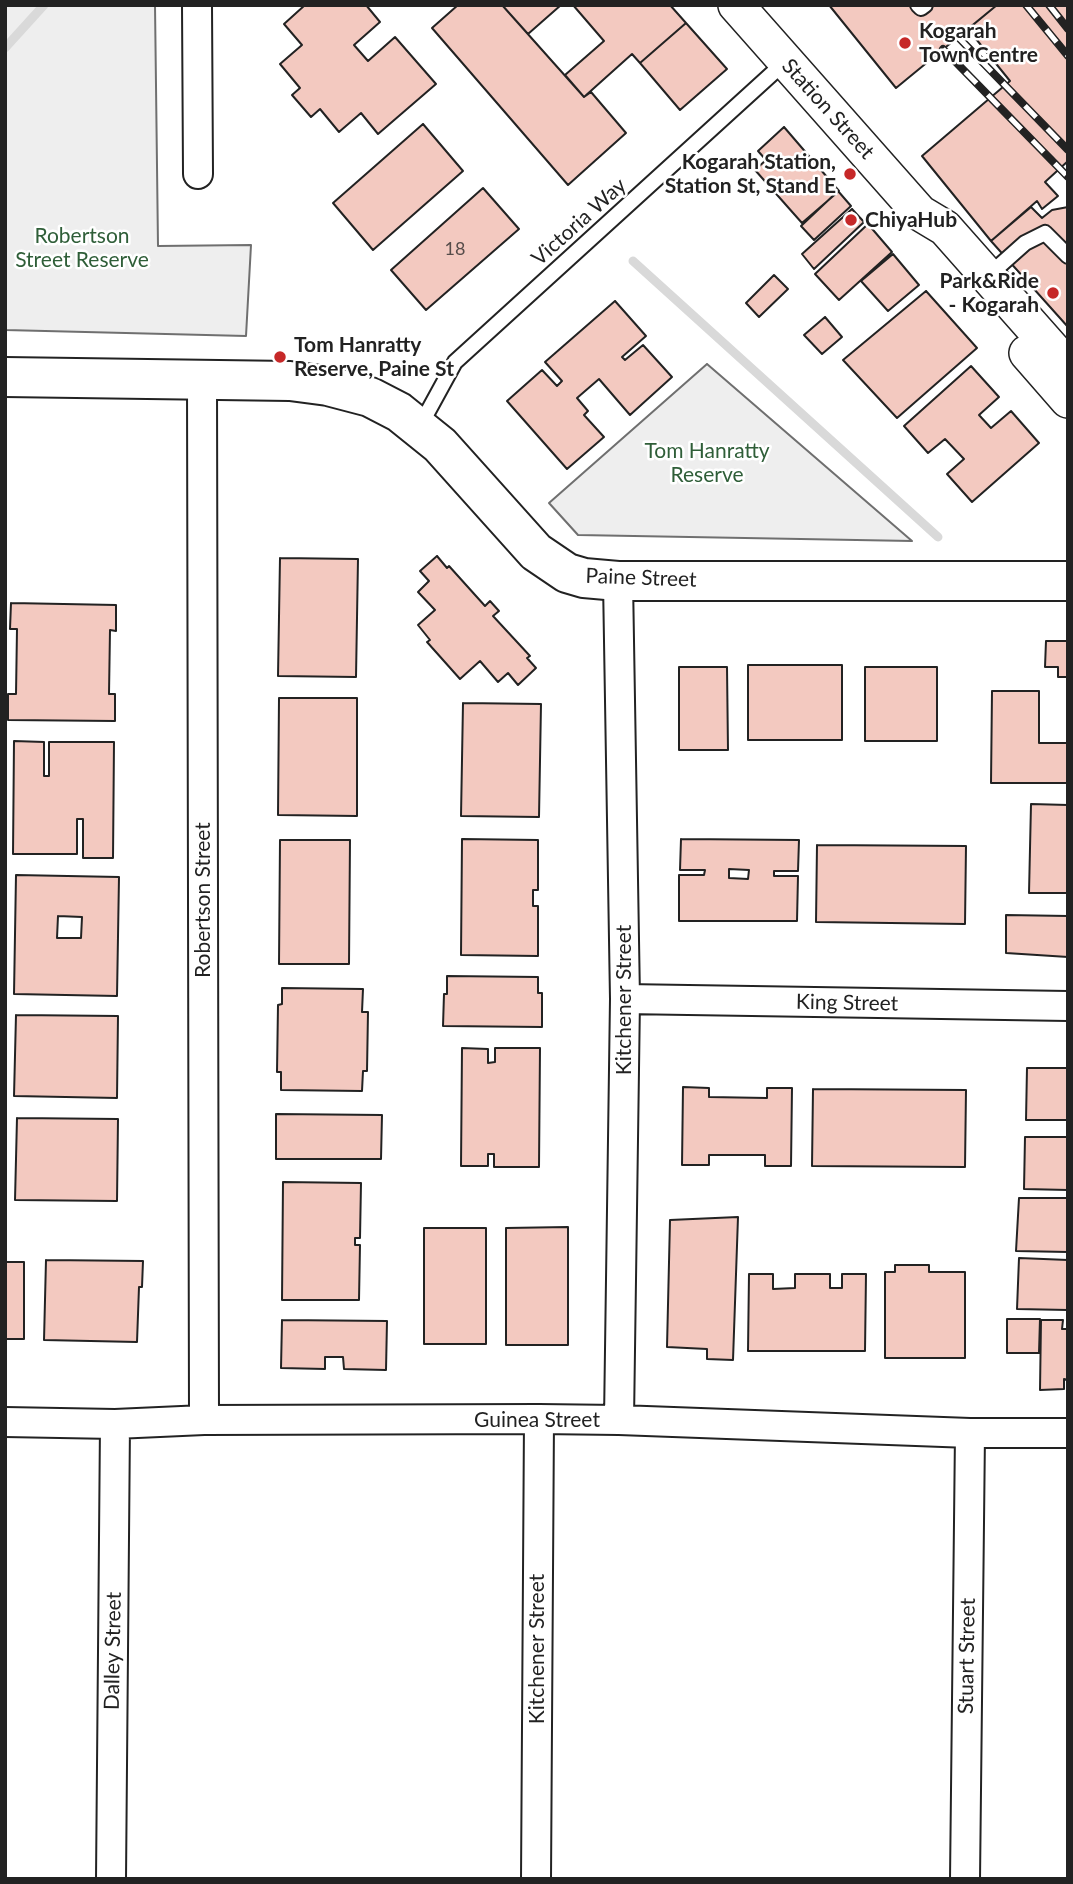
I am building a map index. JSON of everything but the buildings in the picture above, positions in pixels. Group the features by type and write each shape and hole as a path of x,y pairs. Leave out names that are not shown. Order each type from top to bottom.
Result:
{"main road":[{"name":"Paine Street","path":"5,377 290,381 328,386 382,402 440,445 522,537 551,564 584,578 618,581 1068,581"}],"street":[{"path":"197,5 198,174"},
{"name":"Station Street","path":"736,5 920,213 945,228 998,268 1068,367"},
{"name":"Station Street","path":"920,213 930,243 1068,400"},
{"name":"Robertson Street","path":"202,380 204,1420"},
{"name":"Kitchener Street","path":"618,581 625,999 619,1420"},
{"name":"King Street","path":"625,999 1068,1006"},
{"name":"Guinea Street","path":"5,1422 116,1424 204,1420 539,1419 970,1433 1068,1433"},
{"name":"Kitchener Street","path":"536,1879 539,1419"},
{"name":"Dalley Street","path":"111,1879 116,1424"},
{"name":"Stuart Street","path":"965,1879 970,1433"}],"lane":[{"path":"918,5 921,8 925,5"},
{"name":"Victoria Way","path":"419,428 456,362 786,61"},
{"path":"998,268 1025,243 1045,233 1068,256"}],"green space":[{"name":"Robertson Street Reserve","path":"5,5 155,5 158,246 251,245 246,336 5,330"},
{"name":"Tom Hanratty Reserve","path":"707,364 912,541 578,535 549,503"}],"waterway":[{"path":"5,48 44,5"},
{"path":"633,261 938,537"}],"railway":[{"path":"1026,5 1068,56"},
{"path":"1049,5 1068,29"},
{"path":"958,37 1068,150"},
{"path":"943,49 1068,177"}],"place":[{"name":"Kogarah Town Centre","path":"905,43"},
{"name":"Kogarah Station, Station St, Stand E","path":"850,174"},
{"name":"ChiyaHub","path":"851,220"},
{"name":"Park&Ride - Kogarah","path":"1053,293"},
{"name":"Tom Hanratty Reserve, Paine St","path":"280,357"}]}
